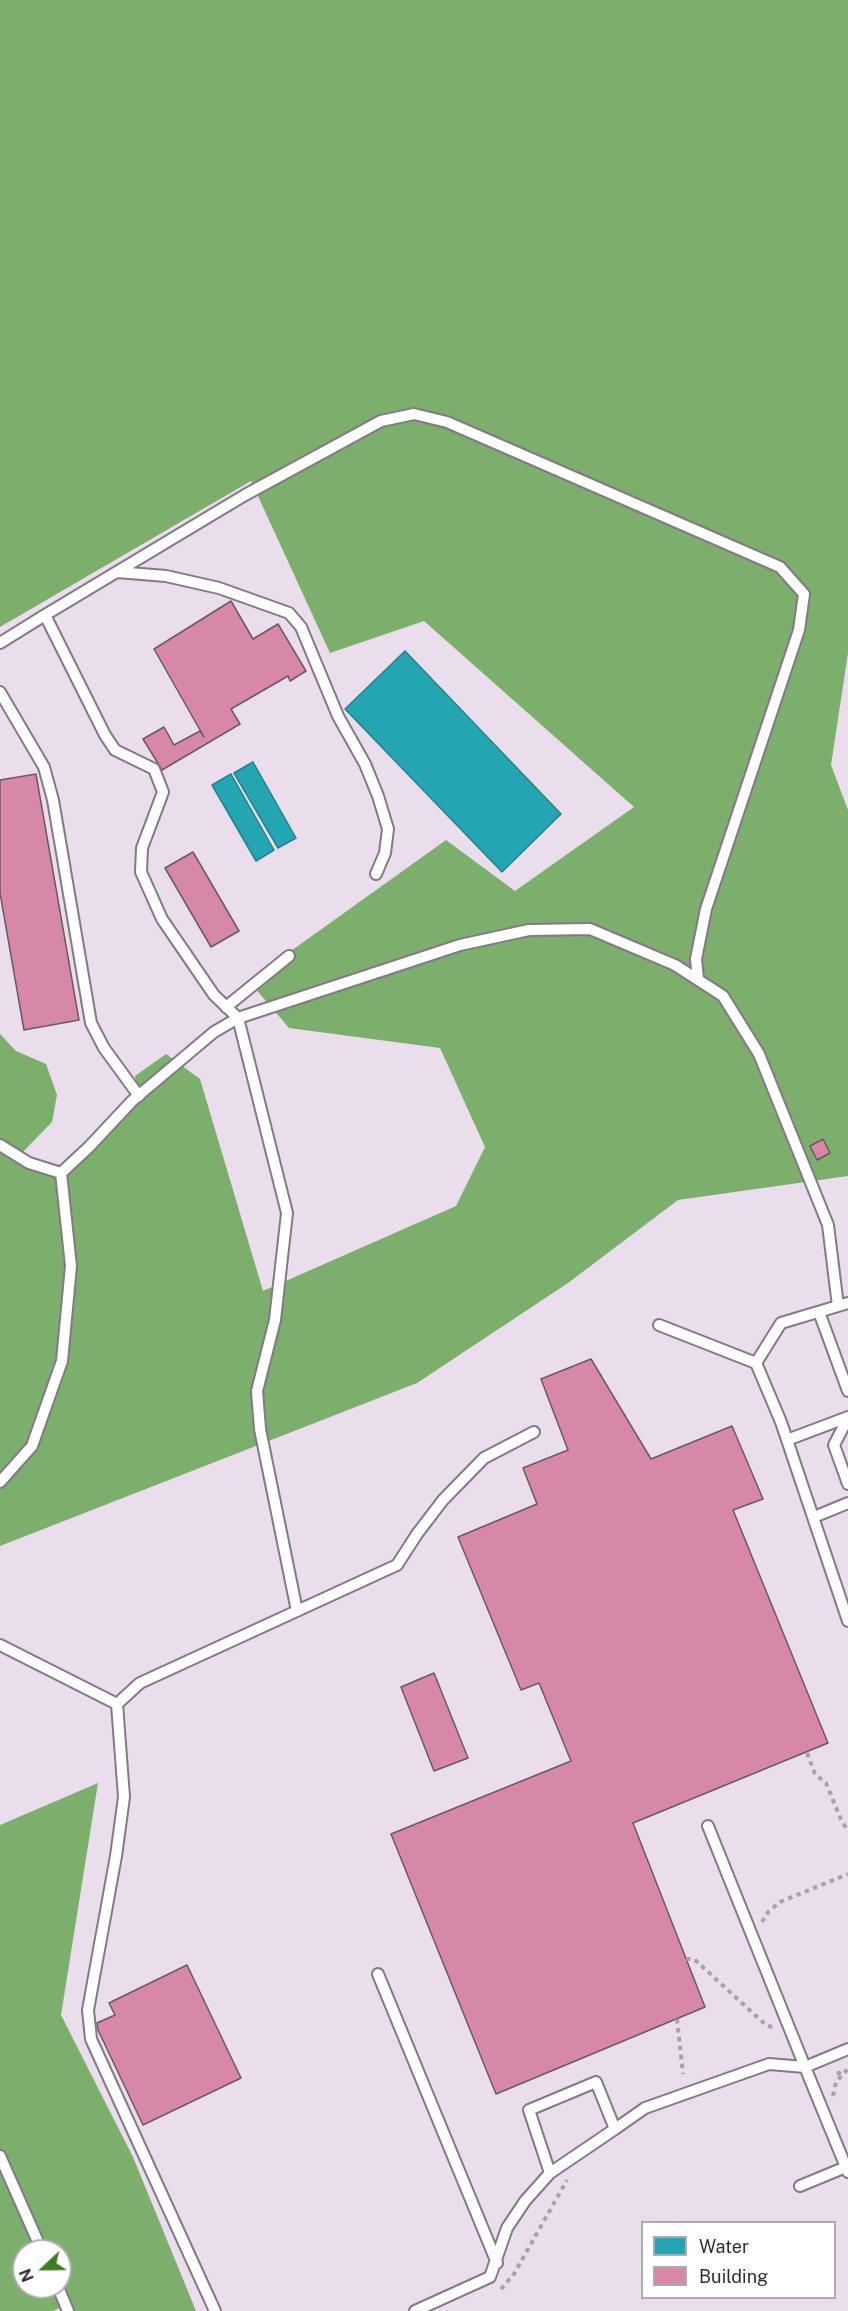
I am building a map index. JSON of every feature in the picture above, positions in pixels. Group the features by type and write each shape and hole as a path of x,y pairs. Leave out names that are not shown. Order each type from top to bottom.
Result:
{"lane":[{"path":"0,643 245,495 381,421 414,414 447,422 780,567 804,594 799,630 706,909 696,959 698,980"},
{"path":"116,572 166,576 219,588 289,614 301,627 334,708 365,764 378,795 388,830 385,853 376,874"},
{"path":"45,615 105,735 115,750 154,769 163,792 142,848 141,872 162,919 214,995 237,1018 286,1213 275,1320 256,1391 260,1429 297,1611"},
{"path":"0,692 44,767 53,800 92,1023 104,1048 138,1096"},
{"path":"61,1173 138,1096 214,1032 237,1018 460,945 529,930 590,929 675,964 723,996 759,1054 828,1225 843,1305 781,1323 756,1363"},
{"path":"226,1007 289,956"},
{"path":"0,1145 29,1162 61,1173"},
{"path":"0,1482 32,1446 63,1361 71,1266 61,1173"},
{"path":"819,1312 848,1391"},
{"path":"659,1325 756,1363 787,1440 848,1621"},
{"path":"787,1440 848,1418"},
{"path":"848,1418 834,1445 848,1484"},
{"path":"117,1704 140,1683 397,1565 443,1500 484,1458 534,1432"},
{"path":"814,1517 848,1503"},
{"path":"0,1646 117,1704"},
{"path":"117,1704 124,1797 88,2010 92,2039 215,2311"},
{"path":"708,1826 847,2169 800,2186"},
{"path":"378,1974 497,2263"},
{"path":"415,2311 490,2277 497,2263 507,2228 525,2200 550,2173 645,2108 769,2064 805,2067 848,2049"},
{"path":"550,2173 529,2109 596,2082 615,2129"},
{"path":"0,2156 37,2239"}],"path":[{"path":"807,1753 815,1774 826,1783 842,1822 848,1830"},
{"path":"762,1926 761,1920 780,1902 848,1874"},
{"path":"686,1959 694,1959 767,2026 774,2027"},
{"path":"677,2019 683,2074"},
{"path":"834,2102 836,2082 848,2069"},
{"path":"837,2072 842,2075"},
{"path":"499,2290 514,2274 541,2228 570,2175 574,2156"}],"green space":[{"path":"0,0 848,0 848,653 831,765 848,810 848,1176 678,1200 568,1283 417,1383 0,1546 0,1034 16,1051 46,1064 57,1095 52,1122 19,1156 61,1172 138,1096 135,1076 166,1054 200,1079 263,1291 456,1206 485,1147 440,1048 289,1028 249,981 446,840 515,891 634,807 424,621 330,653 251,481 0,627"},
{"path":"98,1783 61,2015 133,2157 196,2311 74,2311 71,2303 53,2311 0,2311 0,1825"}],"water":[{"path":"405,651 561,814 502,872 345,709"},
{"path":"253,762 296,838 278,848 234,773"},
{"path":"231,774 274,850 256,861 212,785"}],"building":[{"path":"231,601 253,639 278,624 306,671 290,681 288,676 231,709 240,724 162,770 143,739 164,727 174,745 200,731 204,737 154,649"},
{"path":"36,774 79,1020 24,1030 0,893 0,780"},
{"path":"193,852 239,931 211,947 165,868"},
{"path":"823,1139 830,1153 817,1160 810,1146"},
{"path":"591,1359 651,1459 732,1426 763,1499 733,1510 828,1743 633,1823 705,2007 496,2094 391,1834 571,1761 539,1683 521,1690 458,1537 537,1504 523,1468 568,1450 541,1379"},
{"path":"434,1673 468,1758 434,1771 401,1687"},
{"path":"187,1965 241,2078 143,2125 98,2030 97,2023 115,2015 109,2003"}]}
